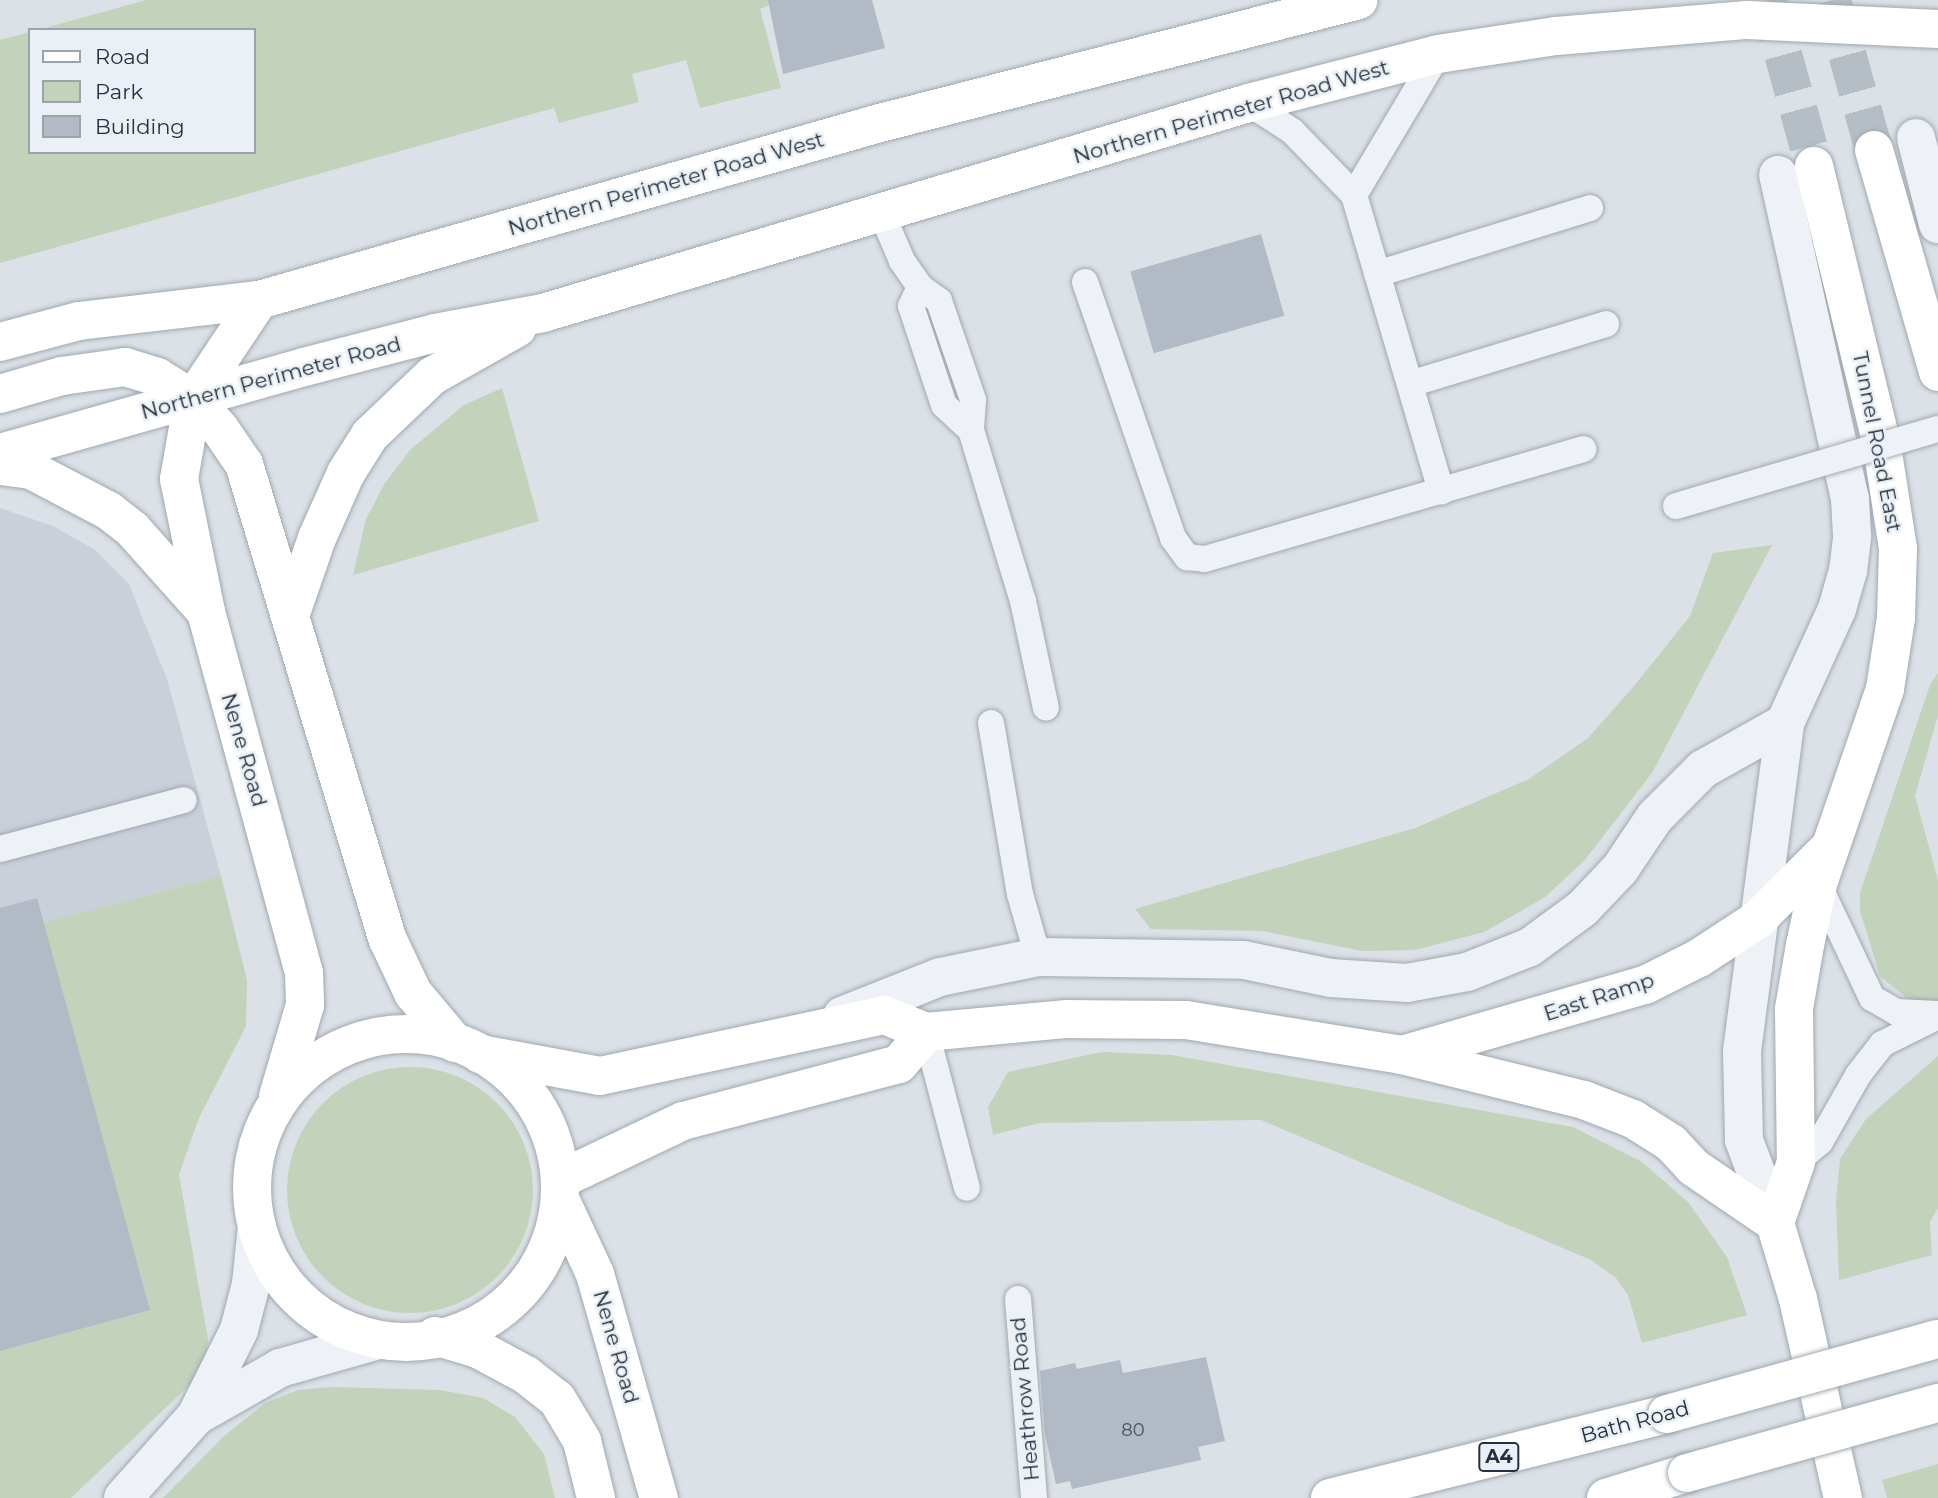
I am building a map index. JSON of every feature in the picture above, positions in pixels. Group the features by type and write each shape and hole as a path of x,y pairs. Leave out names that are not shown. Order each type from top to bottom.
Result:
{"main road":[{"name":"Northern Perimeter Road West","path":"259,300 880,123 1358,0"},
{"name":"Northern Perimeter Road West","path":"544,313 1250,103 1438,54 1556,36 1747,20 1938,29"},
{"path":"1874,150 1938,372"},
{"name":"Tunnel Road East","path":"1775,1223 1796,1162 1794,1009 1818,884 1885,689 1896,618 1898,549 1881,440 1796,171"},
{"path":"0,342 79,321 259,300"},
{"name":"Nene Road","path":"257,1226 251,1182 254,1157 278,1098 305,1005 304,973 205,612 179,479 193,399 259,300"},
{"path":"291,613 317,538 346,473 370,435 432,376 544,313"},
{"name":"Northern Perimeter Road","path":"0,453 435,333 544,313"},
{"path":"0,394 72,373 125,367 157,377 193,399 244,464 388,940 413,993 468,1049 503,1071 541,1117 555,1144 562,1190 549,1254 512,1301 435,1336 375,1341 321,1320 298,1302 257,1226"},
{"path":"0,466 30,470 109,511 133,530 205,612"},
{"name":"East Ramp","path":"1402,1055 1645,985 1699,958 1757,920 1799,882 1835,840"},
{"path":"278,1098 321,1057 377,1036 430,1037 468,1049 600,1076 643,1070 821,1025 884,1014 926,1032 1067,1019 1186,1020 1402,1055 1584,1100 1633,1119 1775,1223 1798,1298 1843,1498"},
{"path":"562,1190 683,1121 899,1064 926,1032"},
{"name":"Nene Road","path":"562,1190 595,1274 659,1498"},
{"path":"435,1336 478,1349 526,1375 557,1399 582,1441 596,1498"},
{"name":"Bath Road","path":"1330,1498 1667,1414 1938,1339"},
{"path":"1606,1498 1938,1403"}],"street":[{"path":"1916,138 1938,225"},
{"path":"1775,1223 1744,1140 1742,1051 1757,920 1785,723 1837,609 1852,537 1850,499 1796,171"},
{"path":"821,1025 940,977 1038,957 1244,960 1331,978 1407,983 1467,972 1530,947 1582,909 1620,869 1655,817 1703,769 1785,723"},
{"path":"123,1498 196,1416 239,1329 251,1284 257,1226"},
{"path":"196,1416 280,1368 375,1341"}],"lane":[{"path":"1354,195 1438,54"},
{"path":"1250,103 1292,131 1354,195 1441,491"},
{"path":"1377,274 1590,208"},
{"path":"882,214 902,261 920,287 911,306 944,405 971,430 1023,601 1046,708"},
{"path":"1085,282 1173,538 1187,557 1205,559 1583,449"},
{"path":"1410,384 1606,324"},
{"path":"1676,506 1938,429"},
{"path":"991,723 1015,848 1020,894 1038,957"},
{"path":"0,849 184,800"},
{"path":"1818,884 1872,998 1896,1012 1938,1015"},
{"path":"1796,1162 1820,1142 1858,1075 1882,1044 1938,1015"},
{"path":"926,1032 967,1188"},
{"name":"Heathrow Road","path":"1018,1299 1034,1498"}],"shaded area":[{"path":"0,508 53,526 95,550 129,584 167,679 221,876 44,923 150,1310 0,1351"}],"green space":[{"path":"146,0 781,0 760,9 781,88 700,108 686,60 632,74 639,102 559,123 554,108 0,263 0,40 28,33 28,154 256,154 256,28 45,28"},
{"path":"502,388 539,521 353,575 366,519 385,483 410,450 464,405"},
{"path":"1772,545 1652,773 1584,861 1544,898 1484,932 1415,950 1362,951 1263,931 1151,929 1135,909 1415,828 1529,779 1588,738 1634,686 1690,616 1713,553"},
{"path":"1938,673 1938,715 1915,796 1938,880 1938,1001 1913,1003 1880,976 1860,911 1860,893 1930,685"},
{"path":"221,876 247,980 246,1026 198,1120 179,1175 208,1339 206,1360 200,1375 71,1498 0,1498 0,1351 150,1310 43,923"},
{"path":"1102,1052 1172,1055 1573,1127 1642,1162 1688,1202 1727,1257 1747,1315 1642,1343 1628,1295 1616,1278 1591,1260 1261,1120 1039,1123 993,1135 988,1107 1008,1072"},
{"path":"1938,1056 1938,1208 1930,1222 1932,1255 1839,1280 1836,1201 1840,1159 1866,1119"},
{"path":"410,1067 434,1069 457,1076 497,1103 524,1143 531,1166 531,1214 524,1237 497,1277 457,1304 434,1311 410,1313 386,1311 363,1304 323,1277 296,1237 289,1214 287,1190 289,1166 296,1143 323,1103 363,1076 386,1069"},
{"path":"332,1387 440,1390 483,1398 515,1417 544,1454 555,1498 163,1498 224,1436 265,1403 298,1390"},
{"path":"1938,1464 1938,1498 1887,1498 1882,1480"}],"building":[{"path":"768,0 872,0 885,48 783,74"},
{"path":"1261,234 1284,316 1154,353 1130,271"},
{"path":"37,898 150,1310 0,1351 0,908"},
{"path":"1206,1357 1225,1441 1198,1447 1201,1460 1072,1489 1070,1481 1056,1484 1045,1435 1040,1371 1075,1363 1077,1369 1120,1360 1123,1373"}],"tunnel":[{"path":"1768,0 1814,166"},
{"path":"1832,0 1874,150"}]}
